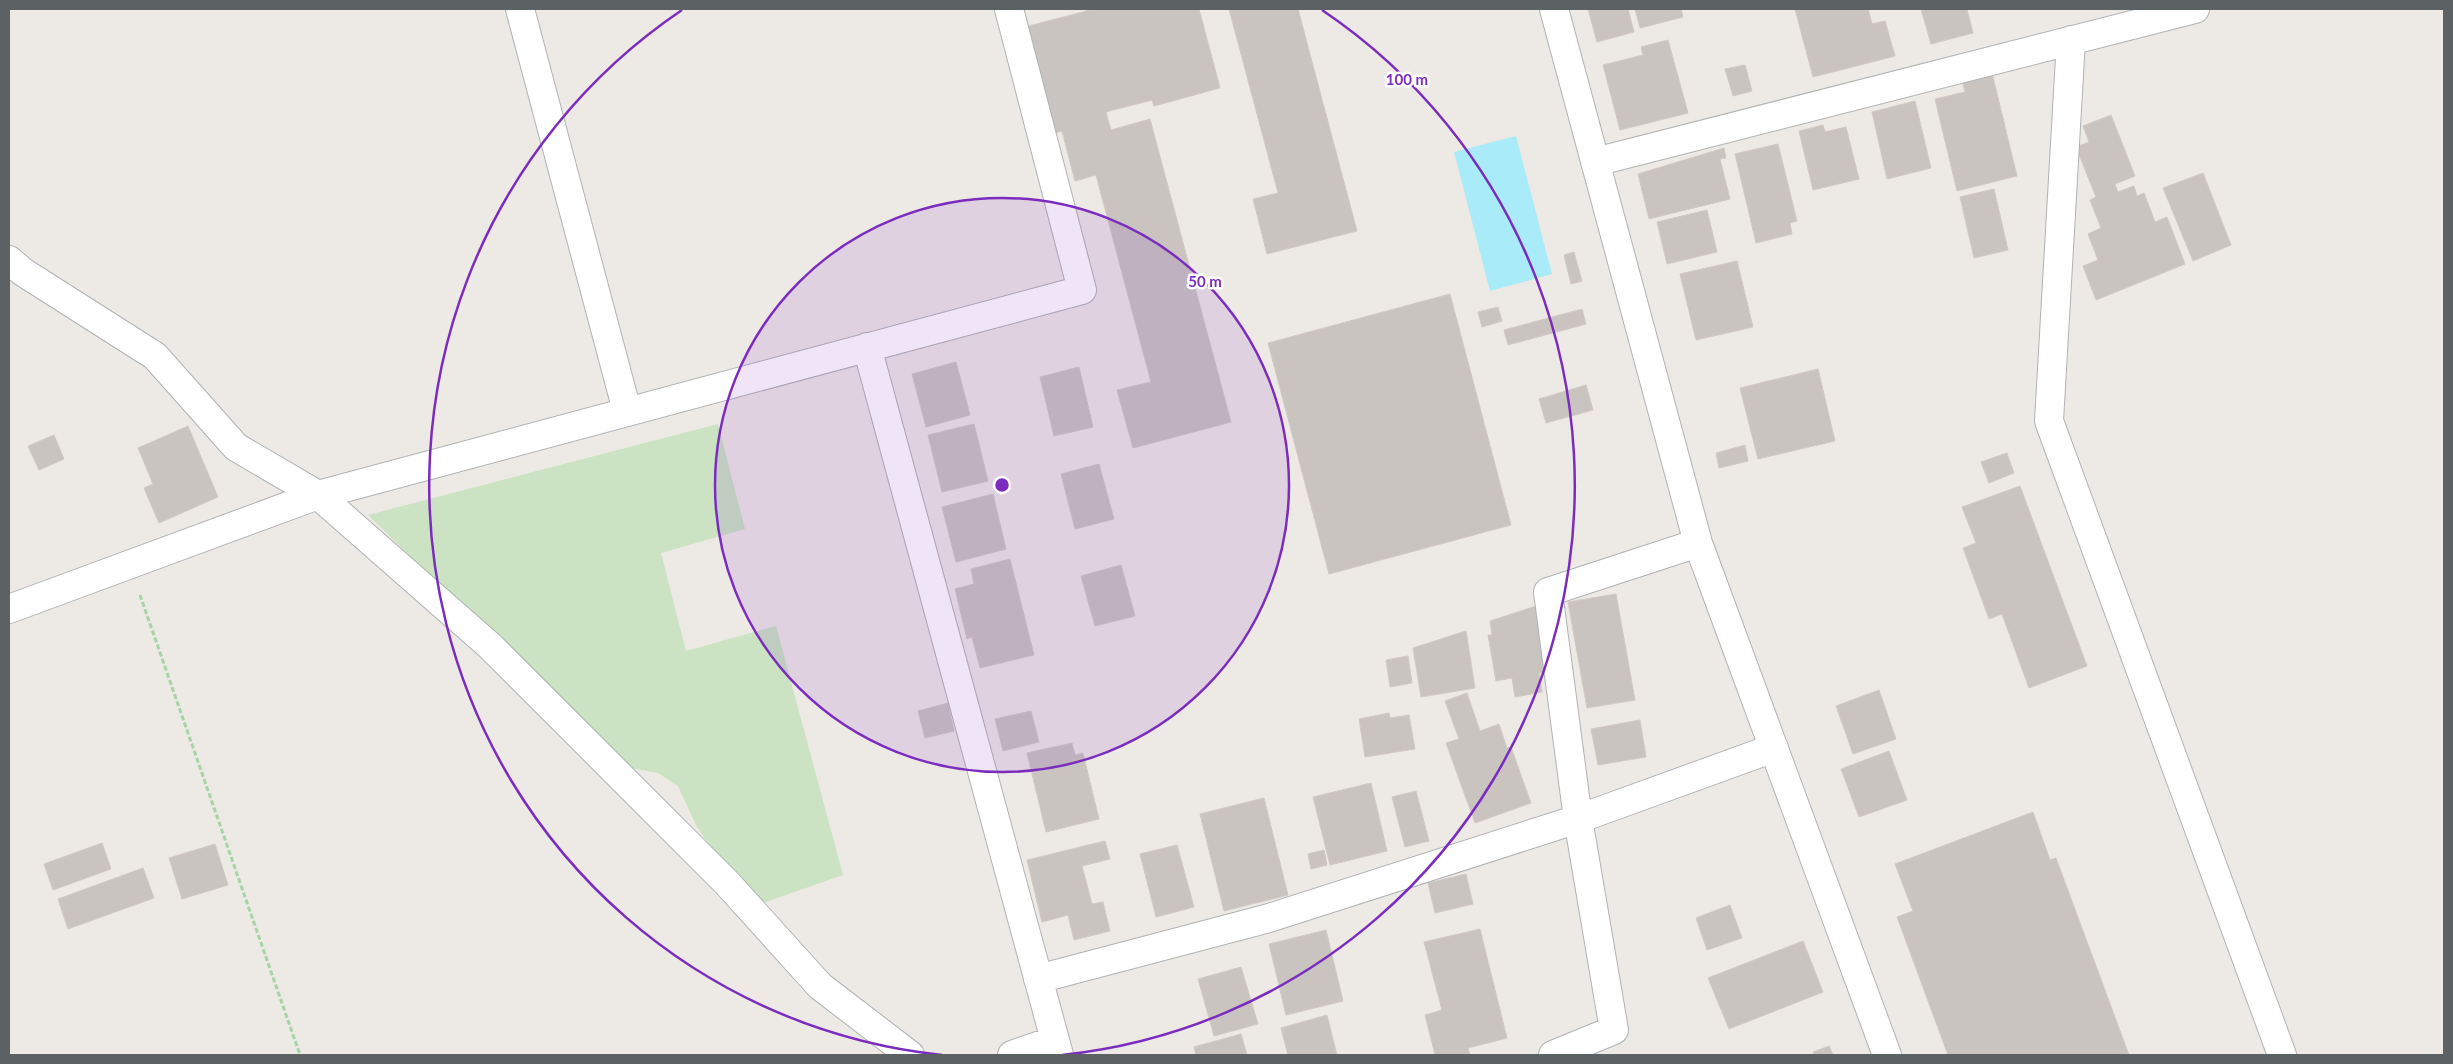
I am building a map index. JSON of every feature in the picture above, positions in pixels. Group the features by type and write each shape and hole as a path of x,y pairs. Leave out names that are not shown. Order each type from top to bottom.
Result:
{"street":[{"path":"520,9 627,411"},
{"path":"9,609 318,495 1082,290 1008,9"},
{"path":"1554,9 1698,543 1887,1055"},
{"path":"1595,162 2195,9"},
{"path":"2071,40 2049,421 2282,1055"},
{"path":"9,260 23,272 154,356 236,447 318,495 490,646 727,883 820,986 910,1055"},
{"path":"867,347 1057,1048 1012,1055"},
{"path":"1553,1055 1614,1030 1578,819 1548,592 1698,543"},
{"path":"1038,979 1269,918 1578,819 1774,748"}],"path":[{"path":"130,565 300,1055"}],"green space":[{"path":"718,424 745,529 661,553 686,651 776,626 843,875 763,903 718,858 697,827 678,786 658,773 625,767 368,515"}],"water":[{"path":"1516,136 1552,274 1490,291 1454,152"}],"building":[{"path":"1094,9 1199,9 1220,88 1154,106 1152,100 1106,112 1111,130 1150,119 1231,422 1133,448 1117,390 1151,382 1096,175 1075,181 1062,131 1054,133 1025,27"},
{"path":"1229,9 1298,9 1357,231 1267,254 1253,199 1278,193"},
{"path":"1588,9 1628,9 1634,32 1597,42"},
{"path":"1635,9 1681,9 1683,17 1640,28"},
{"path":"1795,9 1868,9 1872,24 1885,21 1895,56 1813,77"},
{"path":"1921,9 1967,9 1973,33 1931,44"},
{"path":"1668,40 1688,113 1620,130 1603,65 1643,55 1641,47"},
{"path":"1745,65 1752,91 1733,96 1725,69"},
{"path":"1992,73 2017,176 1957,191 1935,99 1965,92 1962,80"},
{"path":"1915,101 1931,168 1887,179 1872,112"},
{"path":"2111,115 2135,176 2115,184 2118,192 2134,186 2137,196 2144,193 2155,222 2167,217 2185,264 2096,300 2083,266 2098,260 2088,234 2101,228 2090,200 2096,197 2076,147 2089,142 2083,126"},
{"path":"1823,125 1825,132 1846,127 1859,179 1813,190 1799,131"},
{"path":"1778,144 1797,221 1790,223 1792,234 1756,243 1735,154"},
{"path":"1724,148 1726,158 1720,159 1730,199 1649,219 1638,174"},
{"path":"2203,173 2231,245 2193,261 2163,188"},
{"path":"1994,189 2008,250 1974,258 1960,197"},
{"path":"1707,210 1717,252 1667,264 1657,222"},
{"path":"1574,252 1582,281 1571,284 1564,255"},
{"path":"1737,261 1753,327 1696,340 1680,274"},
{"path":"1450,294 1511,525 1329,574 1268,343"},
{"path":"1498,307 1502,321 1482,327 1478,312"},
{"path":"1582,309 1586,324 1508,345 1504,330"},
{"path":"956,362 970,415 926,427 912,374"},
{"path":"1079,367 1093,427 1054,436 1040,377"},
{"path":"1818,369 1835,441 1758,459 1740,388"},
{"path":"1586,385 1593,410 1546,423 1539,399"},
{"path":"974,424 988,481 942,492 928,435"},
{"path":"188,426 218,497 159,523 144,488 153,484 138,448"},
{"path":"54,435 64,459 39,470 28,446"},
{"path":"1745,445 1748,461 1719,468 1716,453"},
{"path":"2007,453 2014,473 1989,483 1981,462"},
{"path":"1099,464 1114,519 1075,529 1061,474"},
{"path":"2020,486 2087,666 2029,688 2002,614 1989,619 1963,548 1976,543 1962,507"},
{"path":"993,494 1006,549 956,562 942,507"},
{"path":"1010,559 1034,655 980,668 972,637 967,639 955,589 974,584 971,569"},
{"path":"1121,565 1135,616 1095,626 1081,576"},
{"path":"1616,594 1635,700 1587,708 1568,602"},
{"path":"1536,606 1547,672 1539,673 1542,692 1515,697 1512,678 1496,681 1488,635 1492,635 1490,621"},
{"path":"1466,631 1475,688 1421,697 1413,648"},
{"path":"1408,656 1412,683 1390,687 1386,660"},
{"path":"1879,690 1896,739 1853,754 1836,706"},
{"path":"1467,693 1480,731 1499,724 1507,748 1511,747 1531,803 1475,823 1446,743 1459,739 1445,701"},
{"path":"948,703 954,731 925,738 918,711"},
{"path":"1031,711 1039,742 1003,751 995,719"},
{"path":"1389,713 1390,718 1409,715 1415,749 1365,757 1359,719"},
{"path":"1640,720 1646,757 1598,765 1591,729"},
{"path":"1072,743 1075,755 1083,753 1099,819 1046,832 1027,753"},
{"path":"1889,751 1907,800 1859,817 1841,769"},
{"path":"1371,783 1387,851 1330,865 1313,797"},
{"path":"1416,791 1429,841 1405,847 1392,797"},
{"path":"1264,798 1288,895 1224,911 1200,814"},
{"path":"2033,812 2050,860 2056,858 2129,1055 1948,1055 1897,917 1913,911 1895,864"},
{"path":"1105,841 1110,859 1082,866 1092,904 1103,902 1110,931 1074,940 1068,915 1042,922 1027,860"},
{"path":"102,843 111,869 53,890 44,864"},
{"path":"215,844 228,885 182,899 169,858"},
{"path":"1177,845 1194,907 1156,917 1140,854"},
{"path":"1324,850 1327,865 1311,869 1308,854"},
{"path":"143,868 154,898 68,929 58,899"},
{"path":"1466,874 1473,904 1435,913 1428,883"},
{"path":"1730,905 1742,938 1707,950 1696,918"},
{"path":"1480,929 1507,1038 1468,1048 1470,1055 1435,1055 1425,1015 1442,1010 1424,942"},
{"path":"1326,930 1343,1001 1286,1015 1269,944"},
{"path":"1803,941 1823,992 1729,1029 1708,978"},
{"path":"1241,967 1258,1024 1214,1036 1198,979"},
{"path":"1327,1015 1337,1055 1288,1055 1281,1028"},
{"path":"1241,1034 1247,1055 1196,1055 1194,1047"},
{"path":"1829,1046 1833,1055 1814,1055 1813,1052"}]}
